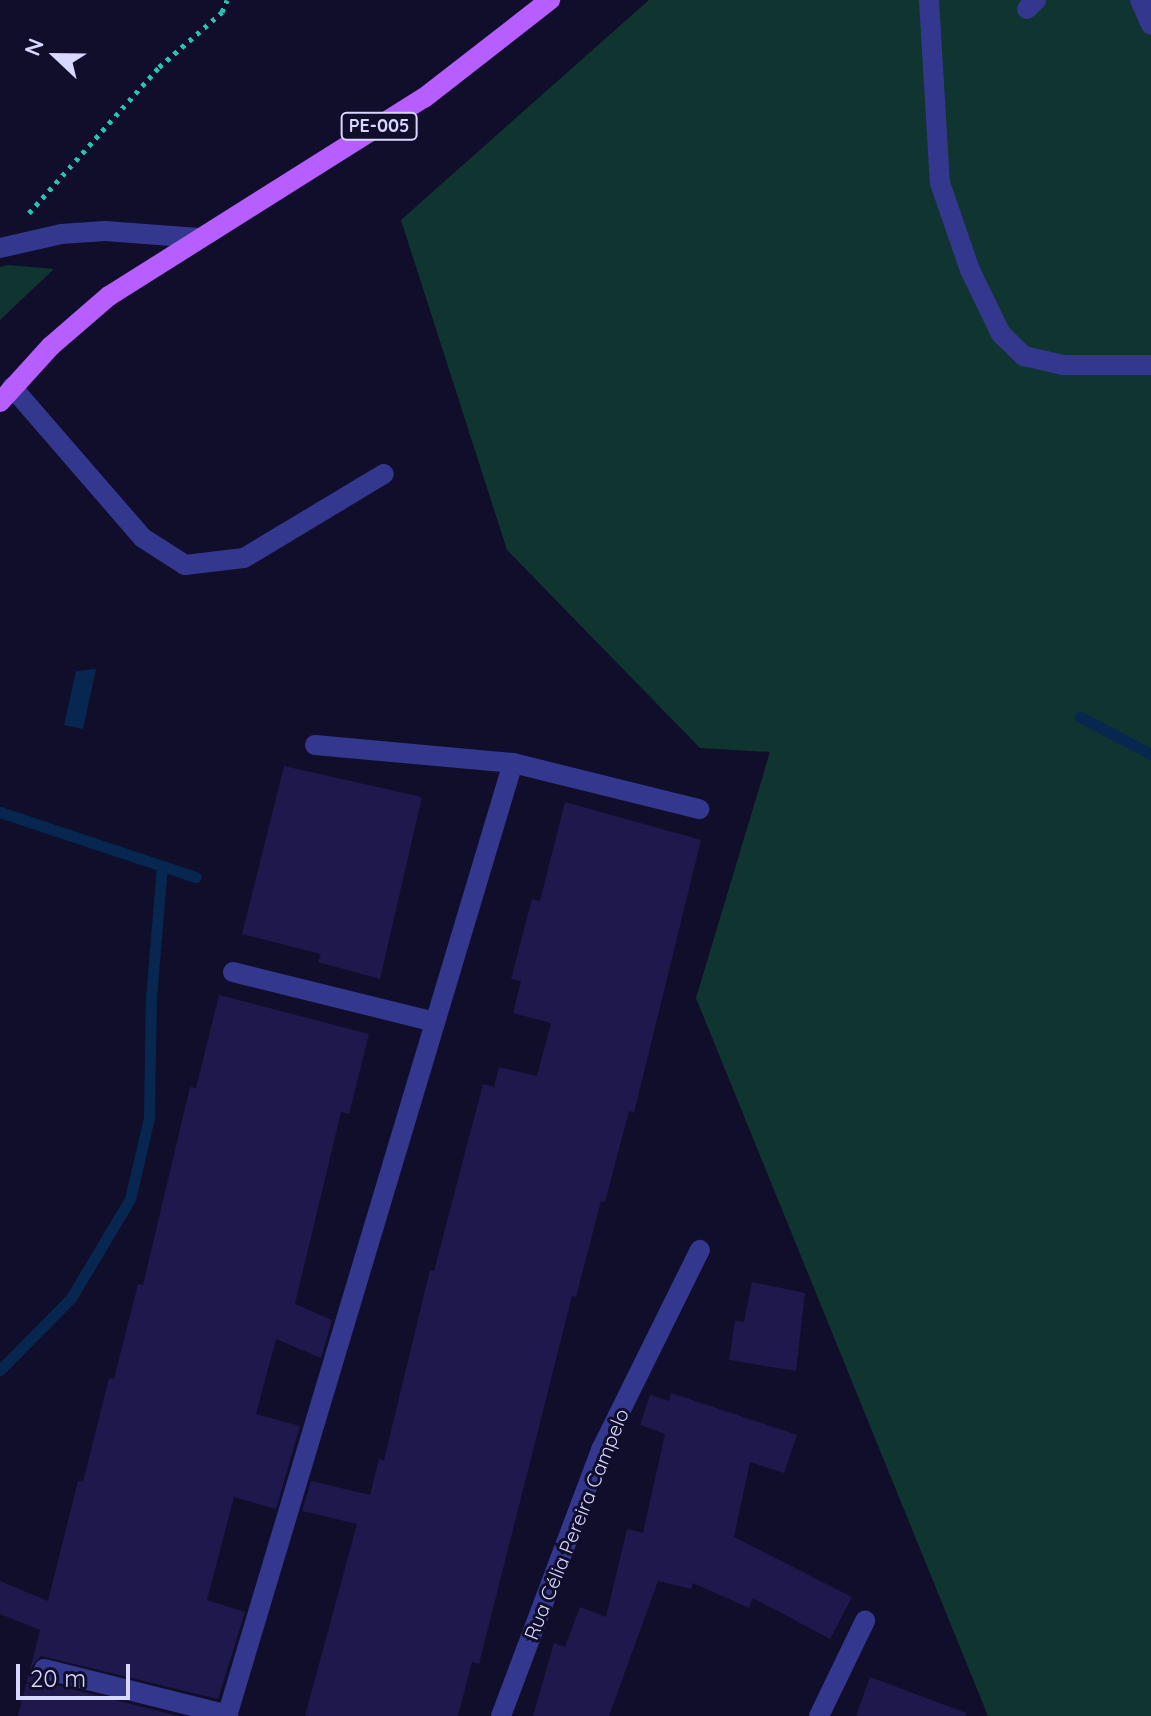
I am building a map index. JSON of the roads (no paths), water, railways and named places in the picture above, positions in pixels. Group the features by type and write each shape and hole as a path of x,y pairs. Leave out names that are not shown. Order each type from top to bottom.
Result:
{"main road":[{"name":"PE-005","path":"6,395 109,296 424,98 550,0"}],"street":[{"path":"929,0 940,183 970,270 1001,334 1024,356 1062,365 1151,365"},
{"path":"1140,0 1151,25"},
{"path":"7,246 105,231 199,238"},
{"path":"6,395 143,538 185,565 244,558 384,474"},
{"path":"315,745 513,763 699,809"},
{"path":"44,1669 228,1716 513,763"},
{"path":"233,972 435,1022"},
{"name":"Rua Célia Pereira Campelo","path":"501,1716 602,1448 700,1250"},
{"path":"819,1716 865,1621"}],"water":[{"path":"96,669 83,729 64,725 76,671"}],"waterway":[{"path":"1080,717 1151,754"},
{"path":"0,812 195,877"},
{"path":"0,1370 71,1298 130,1199 149,1118 151,997 162,866"}]}
